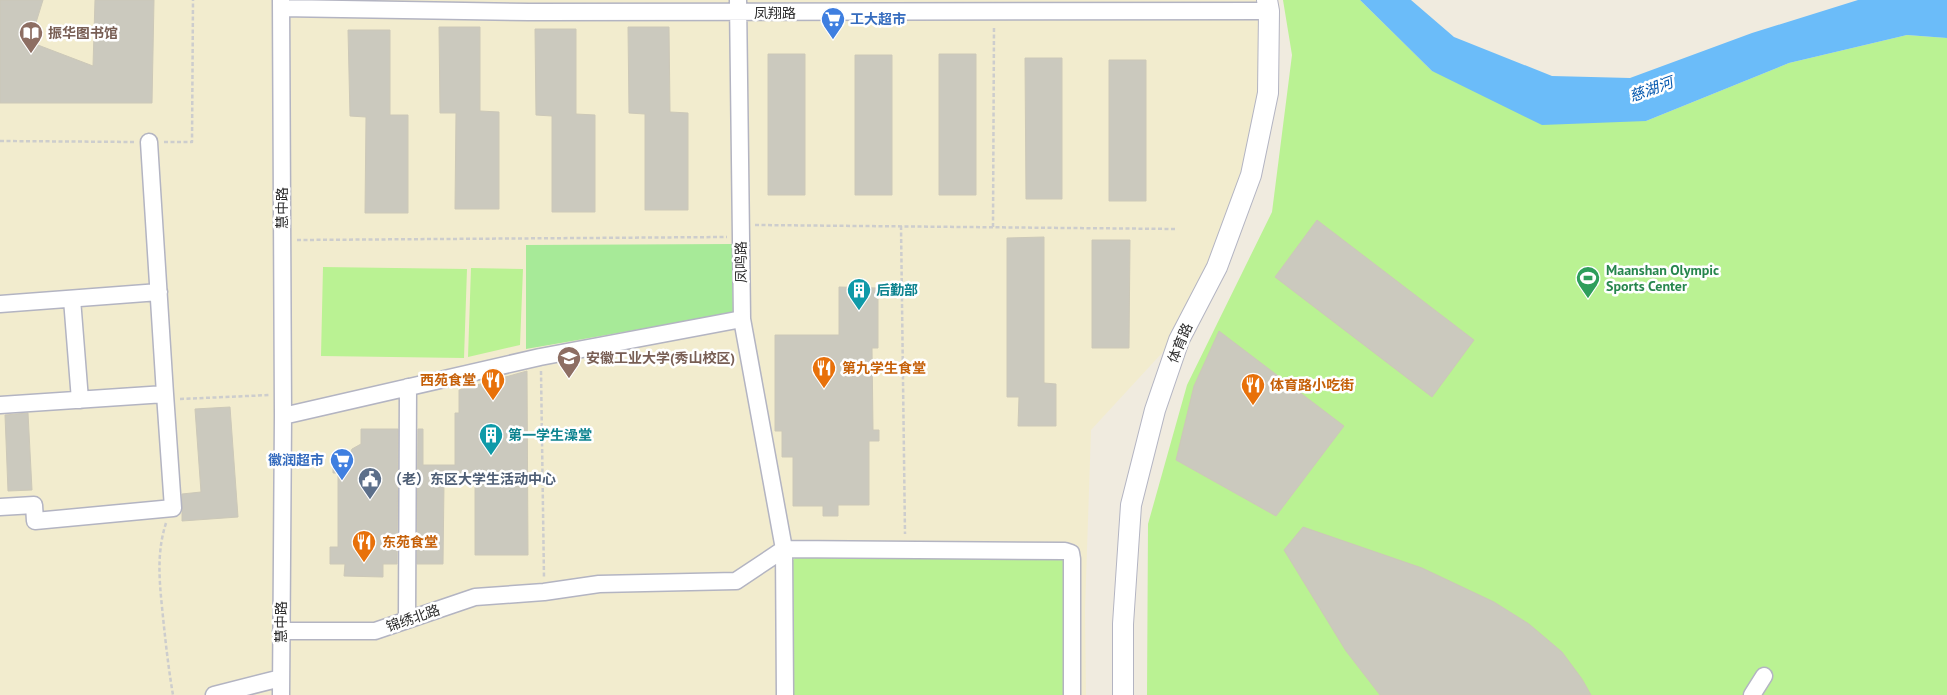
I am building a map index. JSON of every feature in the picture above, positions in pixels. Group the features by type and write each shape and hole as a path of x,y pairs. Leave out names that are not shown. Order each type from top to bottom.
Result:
{"street":[{"name":"凤翔路","path":"281,4 529,12 738,6 994,13 1268,6"},
{"name":"慧中路","path":"281,4 283,416 281,695"},
{"name":"凤鸣路","path":"738,6 742,319 784,550 785,695"},
{"name":"体育路","path":"1123,695 1123,624 1130,505 1155,410 1179,340 1217,267 1251,175 1268,93 1268,6"},
{"path":"0,507 34,506 35,521 173,508 149,142"},
{"path":"0,304 159,292"},
{"path":"72,299 80,400"},
{"path":"283,416 540,357 742,319"},
{"path":"407,620 408,387"},
{"path":"0,405 166,394"},
{"path":"784,550 1065,551 1071,554 1072,695"},
{"name":"锦绣北路","path":"281,631 375,631 475,597 544,592 599,584 736,581 784,550"},
{"path":"1752,695 1764,676"},
{"path":"214,695 281,678"}],"path":[{"path":"0,141 192,142 193,0"},
{"path":"992,227 994,13"},
{"path":"282,240 901,226 1176,229"},
{"path":"901,226 905,550"},
{"path":"540,357 544,592"},
{"path":"166,394 170,398 175,399 270,395 271,402"},
{"path":"173,508 160,540 159,561 166,648 173,695"}],"shaded area":[{"name":"安徽工业大学(秀山校区)","path":"0,0 1260,0 1265,45 1251,175 1186,327 1091,430 1085,610 1086,695 0,695"}],"green space":[{"name":"Maanshan Olympic Sports Center","path":"1283,0 1360,0 1432,71 1646,121 1789,63 1907,35 1947,38 1947,695 1147,695 1148,524 1187,385 1272,212 1292,55"},
{"path":"732,244 733,313 526,349 526,245"},
{"path":"323,267 467,269 464,358 321,356"},
{"path":"471,268 523,269 520,345 468,357"},
{"path":"798,555 1064,558 1068,695 792,695 792,561"}],"water":[{"name":"慈湖河","path":"1360,0 1411,0 1454,37 1552,76 1630,78 1752,33 1858,0 1947,0 1947,38 1907,35 1789,63 1646,121 1542,125 1432,71"}],"building":[{"name":"振华图书馆","path":"0,0 43,0 30,42 93,66 95,0 154,0 152,103 0,103"},
{"path":"439,27 480,27 480,111 499,112 499,209 455,209 456,113 440,113"},
{"path":"628,27 669,27 670,112 688,113 688,210 645,210 645,114 629,113"},
{"path":"535,29 576,29 576,114 595,115 595,212 552,212 552,116 536,115"},
{"path":"348,30 390,30 390,115 408,115 408,213 365,213 366,117 350,116"},
{"path":"768,54 805,54 805,195 768,195"},
{"path":"939,54 976,54 976,195 939,195"},
{"path":"855,55 892,55 892,195 855,195"},
{"path":"1025,58 1062,58 1062,199 1026,199"},
{"path":"1109,60 1146,60 1146,201 1109,201"},
{"path":"1317,220 1474,340 1432,397 1275,277"},
{"path":"1044,237 1044,383 1056,384 1056,426 1018,426 1019,397 1007,397 1007,238"},
{"path":"1092,240 1130,240 1129,348 1092,348"},
{"name":"第九学生食堂","path":"839,287 878,288 878,348 872,348 873,430 879,430 879,441 869,441 869,505 838,505 838,516 823,516 823,506 793,506 793,457 782,457 782,431 775,431 775,335 839,335"},
{"name":"体育路小吃街","path":"1219,331 1344,426 1276,516 1176,460 1194,386"},
{"path":"527,371 528,555 475,555 475,484 444,484 443,564 417,564 418,429 423,429 423,465 455,465 455,413 459,413 459,390"},
{"path":"230,407 238,517 182,521 182,494 201,492 195,409"},
{"path":"28,413 32,490 8,491 5,415"},
{"path":"361,429 398,429 397,564 383,564 383,577 344,576 345,564 330,564 330,547 338,547 338,473 333,473 333,458 348,458 352,449 361,444"},
{"path":"1303,527 1422,568 1494,602 1529,624 1562,652 1591,695 1380,695 1346,651 1284,550"}],"place":[{"name":"工大超市","path":"833,40"},
{"name":"振华图书馆","path":"31,54"},
{"name":"Maanshan Olympic Sports Center","path":"1588,299"},
{"name":"后勤部","path":"859,311"},
{"name":"安徽工业大学(秀山校区)","path":"569,379"},
{"name":"第九学生食堂","path":"824,389"},
{"name":"西苑食堂","path":"493,401"},
{"name":"体育路小吃街","path":"1253,406"},
{"name":"第一学生澡堂","path":"491,456"},
{"name":"徽润超市","path":"342,481"},
{"name":"（老）东区大学生活动中心","path":"370,500"},
{"name":"东苑食堂","path":"364,563"}]}
